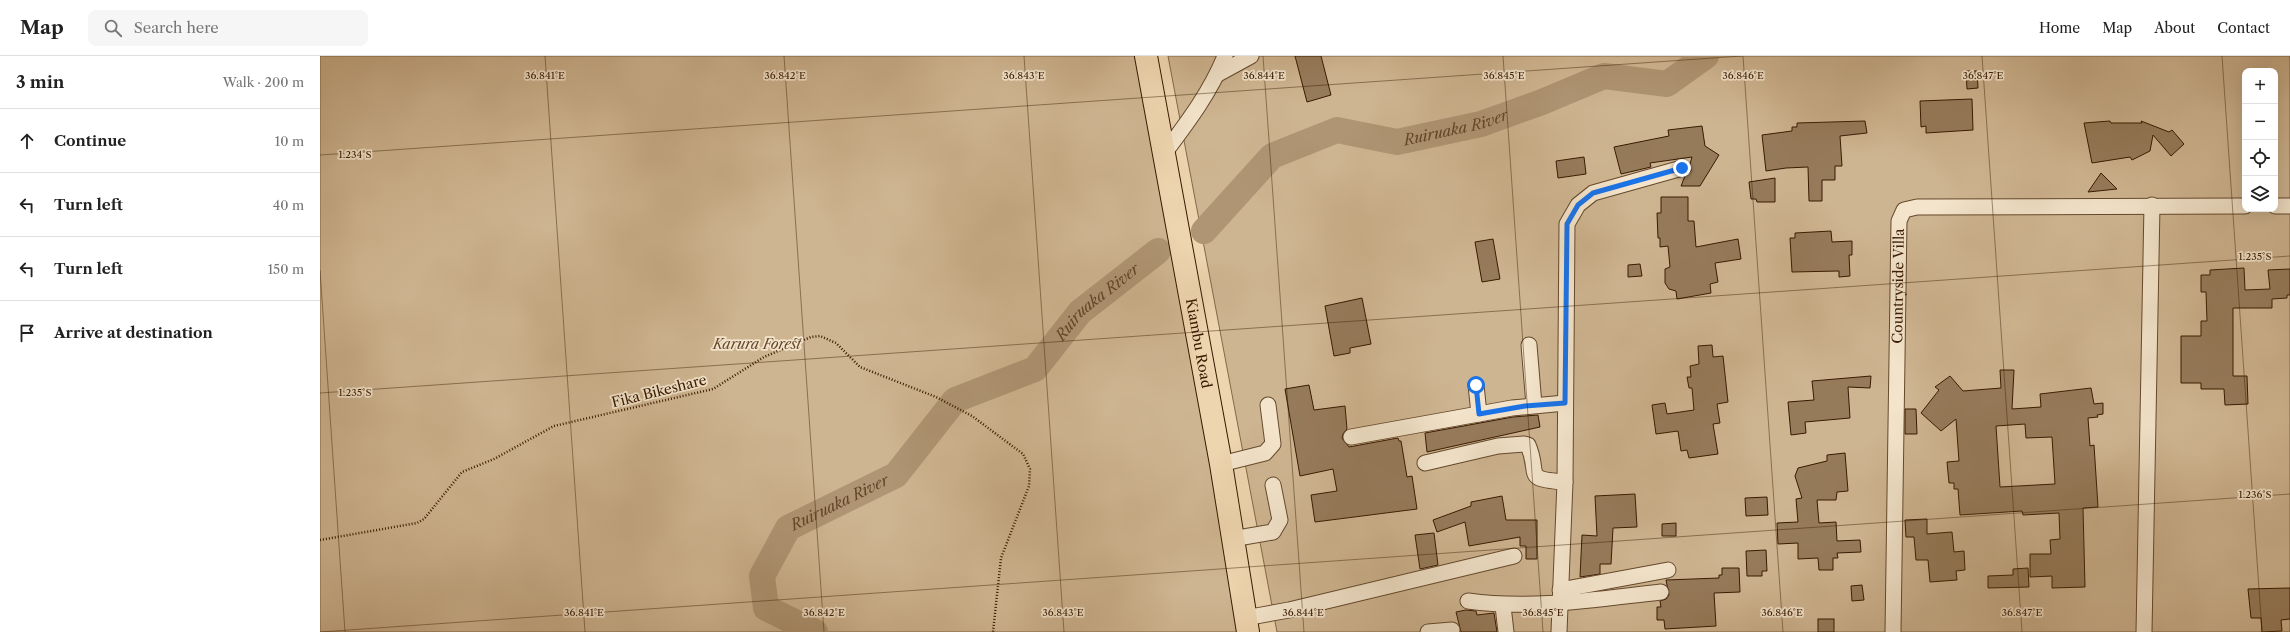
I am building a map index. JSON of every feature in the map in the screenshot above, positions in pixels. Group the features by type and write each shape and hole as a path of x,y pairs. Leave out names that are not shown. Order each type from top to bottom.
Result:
{"highway":[{"name":"Kiambu Road","path":"1146,56 1221,464 1246,625"}],"street":[{"path":"1163,155 1200,106 1218,74 1225,56"},
{"path":"1218,74 1251,56"},
{"path":"1559,632 1565,482 1567,224 1578,205 1593,193 1682,168"},
{"path":"2144,632 2152,205"},
{"name":"Countryside Villa","path":"1892,632 1899,221 1904,210 1918,206 2242,206"},
{"path":"2278,206 2290,206"},
{"path":"1529,345 1534,405"},
{"path":"1476,385 1479,414"},
{"path":"1351,437 1534,405 1565,403"},
{"path":"1221,464 1265,453 1272,444 1268,405"},
{"path":"1425,463 1498,446 1524,444 1529,449 1533,472 1536,476 1548,481 1565,482"},
{"path":"1232,540 1273,532 1280,520 1273,485"},
{"path":"1246,625 1289,610 1514,556"},
{"path":"1468,601 1503,606 1560,597 1668,570"},
{"path":"1560,597 1661,592"},
{"path":"1503,606 1506,632"},
{"path":"1428,632 1452,630"}],"path":[{"name":"Fika Bikeshare","path":"320,540 417,523 424,518 462,472 494,459 554,426 713,389 764,357 811,337 820,336 836,343 860,367 936,397 972,416 1023,454 1030,469 1029,486 1001,558 993,632"}],"green space":[{"name":"Karura Forest","path":"320,56 1143,56 1245,632 320,632"},
{"path":"1168,56 2290,56 2290,632 1277,632"}],"building":[{"path":"1295,56 1321,56 1331,95 1307,102"},
{"path":"1966,71 1977,71 1978,88 1967,89"},
{"path":"1972,99 1973,130 1926,133 1926,126 1921,127 1920,101"},
{"path":"1865,121 1867,133 1840,136 1842,166 1835,166 1835,180 1822,180 1822,201 1809,201 1808,167 1766,171 1762,135 1792,131 1792,127 1797,127 1797,123"},
{"path":"2110,121 2111,123 2142,123 2141,121 2169,132 2172,130 2184,144 2171,156 2153,135 2150,151 2132,160 2130,157 2092,163 2084,123"},
{"path":"1702,126 1705,146 1719,155 1700,186 1681,186 1685,176 1691,171 1690,164 1692,157 1650,163 1651,167 1621,174 1614,147 1669,136 1668,130"},
{"path":"1584,157 1586,174 1558,178 1556,161"},
{"path":"2101,173 2117,189 2088,192"},
{"path":"1775,178 1775,202 1757,202 1756,199 1751,199 1749,182"},
{"path":"1661,197 1688,197 1688,221 1694,221 1696,247 1738,239 1741,259 1715,263 1718,282 1710,284 1711,293 1677,299 1676,291 1669,289 1665,283 1665,269 1670,267 1668,246 1660,247 1660,238 1658,238 1657,213 1661,213"},
{"path":"1831,231 1832,242 1852,241 1852,255 1849,255 1850,276 1839,277 1839,271 1792,272 1790,238 1795,238 1795,233"},
{"path":"1493,239 1500,279 1482,282 1475,242"},
{"path":"1640,264 1642,276 1628,277 1628,265"},
{"path":"2244,268 2245,290 2270,289 2268,270 2290,269 2290,295 2287,295 2287,298 2272,299 2272,308 2233,308 2233,376 2247,376 2248,404 2225,405 2224,389 2201,389 2201,383 2181,383 2181,336 2201,336 2201,321 2207,321 2206,292 2201,292 2201,275 2210,275 2210,270"},
{"path":"1362,298 1371,344 1350,348 1350,353 1334,356 1325,306"},
{"path":"1712,345 1713,357 1723,356 1728,402 1717,404 1720,423 1713,424 1718,454 1689,458 1687,450 1681,451 1678,431 1656,434 1652,405 1665,403 1667,414 1694,410 1692,388 1689,388 1687,377 1691,377 1690,366 1699,364 1698,346"},
{"path":"2000,370 2014,370 2012,409 2041,407 2040,394 2091,388 2094,404 2103,403 2103,414 2097,415 2098,417 2088,418 2090,446 2094,445 2098,507 2083,508 2085,587 2052,588 2052,576 2030,577 2030,554 2051,554 2050,540 2060,539 2059,513 2023,515 2022,511 1960,515 1958,489 1954,489 1954,483 1949,483 1947,462 1959,461 1956,419 1941,431 1921,413 1939,390 1935,387 1950,376 1963,391 2001,388","holes":["2025,424 2026,438 2052,437 2055,484 2000,487 1996,426"]},
{"path":"1871,376 1870,388 1848,387 1850,418 1805,422 1806,433 1791,435 1788,402 1814,400 1812,381"},
{"path":"1309,385 1314,410 1345,406 1347,429 1342,438 1349,447 1398,438 1399,441 1401,441 1407,477 1412,476 1417,509 1315,522 1311,495 1337,491 1333,469 1300,476 1285,389"},
{"path":"1905,409 1916,409 1917,434 1905,434"},
{"path":"1538,415 1540,427 1427,452 1425,433 1513,417"},
{"path":"1845,453 1848,491 1837,492 1836,500 1817,500 1819,523 1836,522 1837,541 1860,540 1861,552 1837,553 1838,558 1833,558 1833,570 1819,570 1818,558 1798,559 1798,543 1778,544 1777,523 1798,522 1796,499 1802,498 1795,476 1798,468 1827,461 1827,455"},
{"path":"1635,494 1637,527 1613,528 1611,564 1600,564 1600,574 1580,577 1582,535 1597,536 1595,496"},
{"path":"1502,496 1506,520 1537,520 1537,559 1526,559 1526,546 1520,546 1520,537 1469,546 1465,522 1437,532 1433,520 1471,506 1471,502"},
{"path":"1767,497 1768,515 1746,516 1745,498"},
{"path":"1927,519 1927,534 1952,532 1954,552 1964,551 1965,570 1956,571 1957,580 1930,582 1928,560 1916,560 1914,537 1906,537 1905,520"},
{"path":"1676,523 1676,536 1662,536 1662,524"},
{"path":"1434,533 1438,565 1420,569 1415,535"},
{"path":"1766,550 1767,571 1762,571 1762,576 1747,576 1746,551"},
{"path":"1722,568 1739,568 1740,592 1714,593 1716,626 1665,629 1664,620 1657,620 1657,607 1661,607 1660,601 1666,599 1669,595 1666,580 1719,578 1719,575 1722,575"},
{"path":"2028,568 2029,587 1988,588 1988,576 2013,575 2013,569"},
{"path":"1862,585 1864,600 1852,601 1851,586"},
{"path":"2290,588 2290,619 2281,620 2282,631 2262,632 2261,618 2251,618 2248,589"},
{"path":"1466,610 1476,611 1477,615 1494,613 1497,632 1461,632 1456,612"},
{"path":"1818,619 1834,619 1834,632 1818,632"}],"waterway":[{"name":"Ruiruaka River","path":"1204,231 1272,156 1337,130 1397,142 1481,124 1542,102 1604,76 1667,84 1706,56"},
{"name":"Ruiruaka River","path":"815,632 766,608 762,576 788,528 896,475 955,400 1035,369 1080,312 1158,251"}],"route":[{"path":"1476,385 1479,414 1525,406 1565,403 1567,224 1578,205 1593,193 1682,168"}]}
